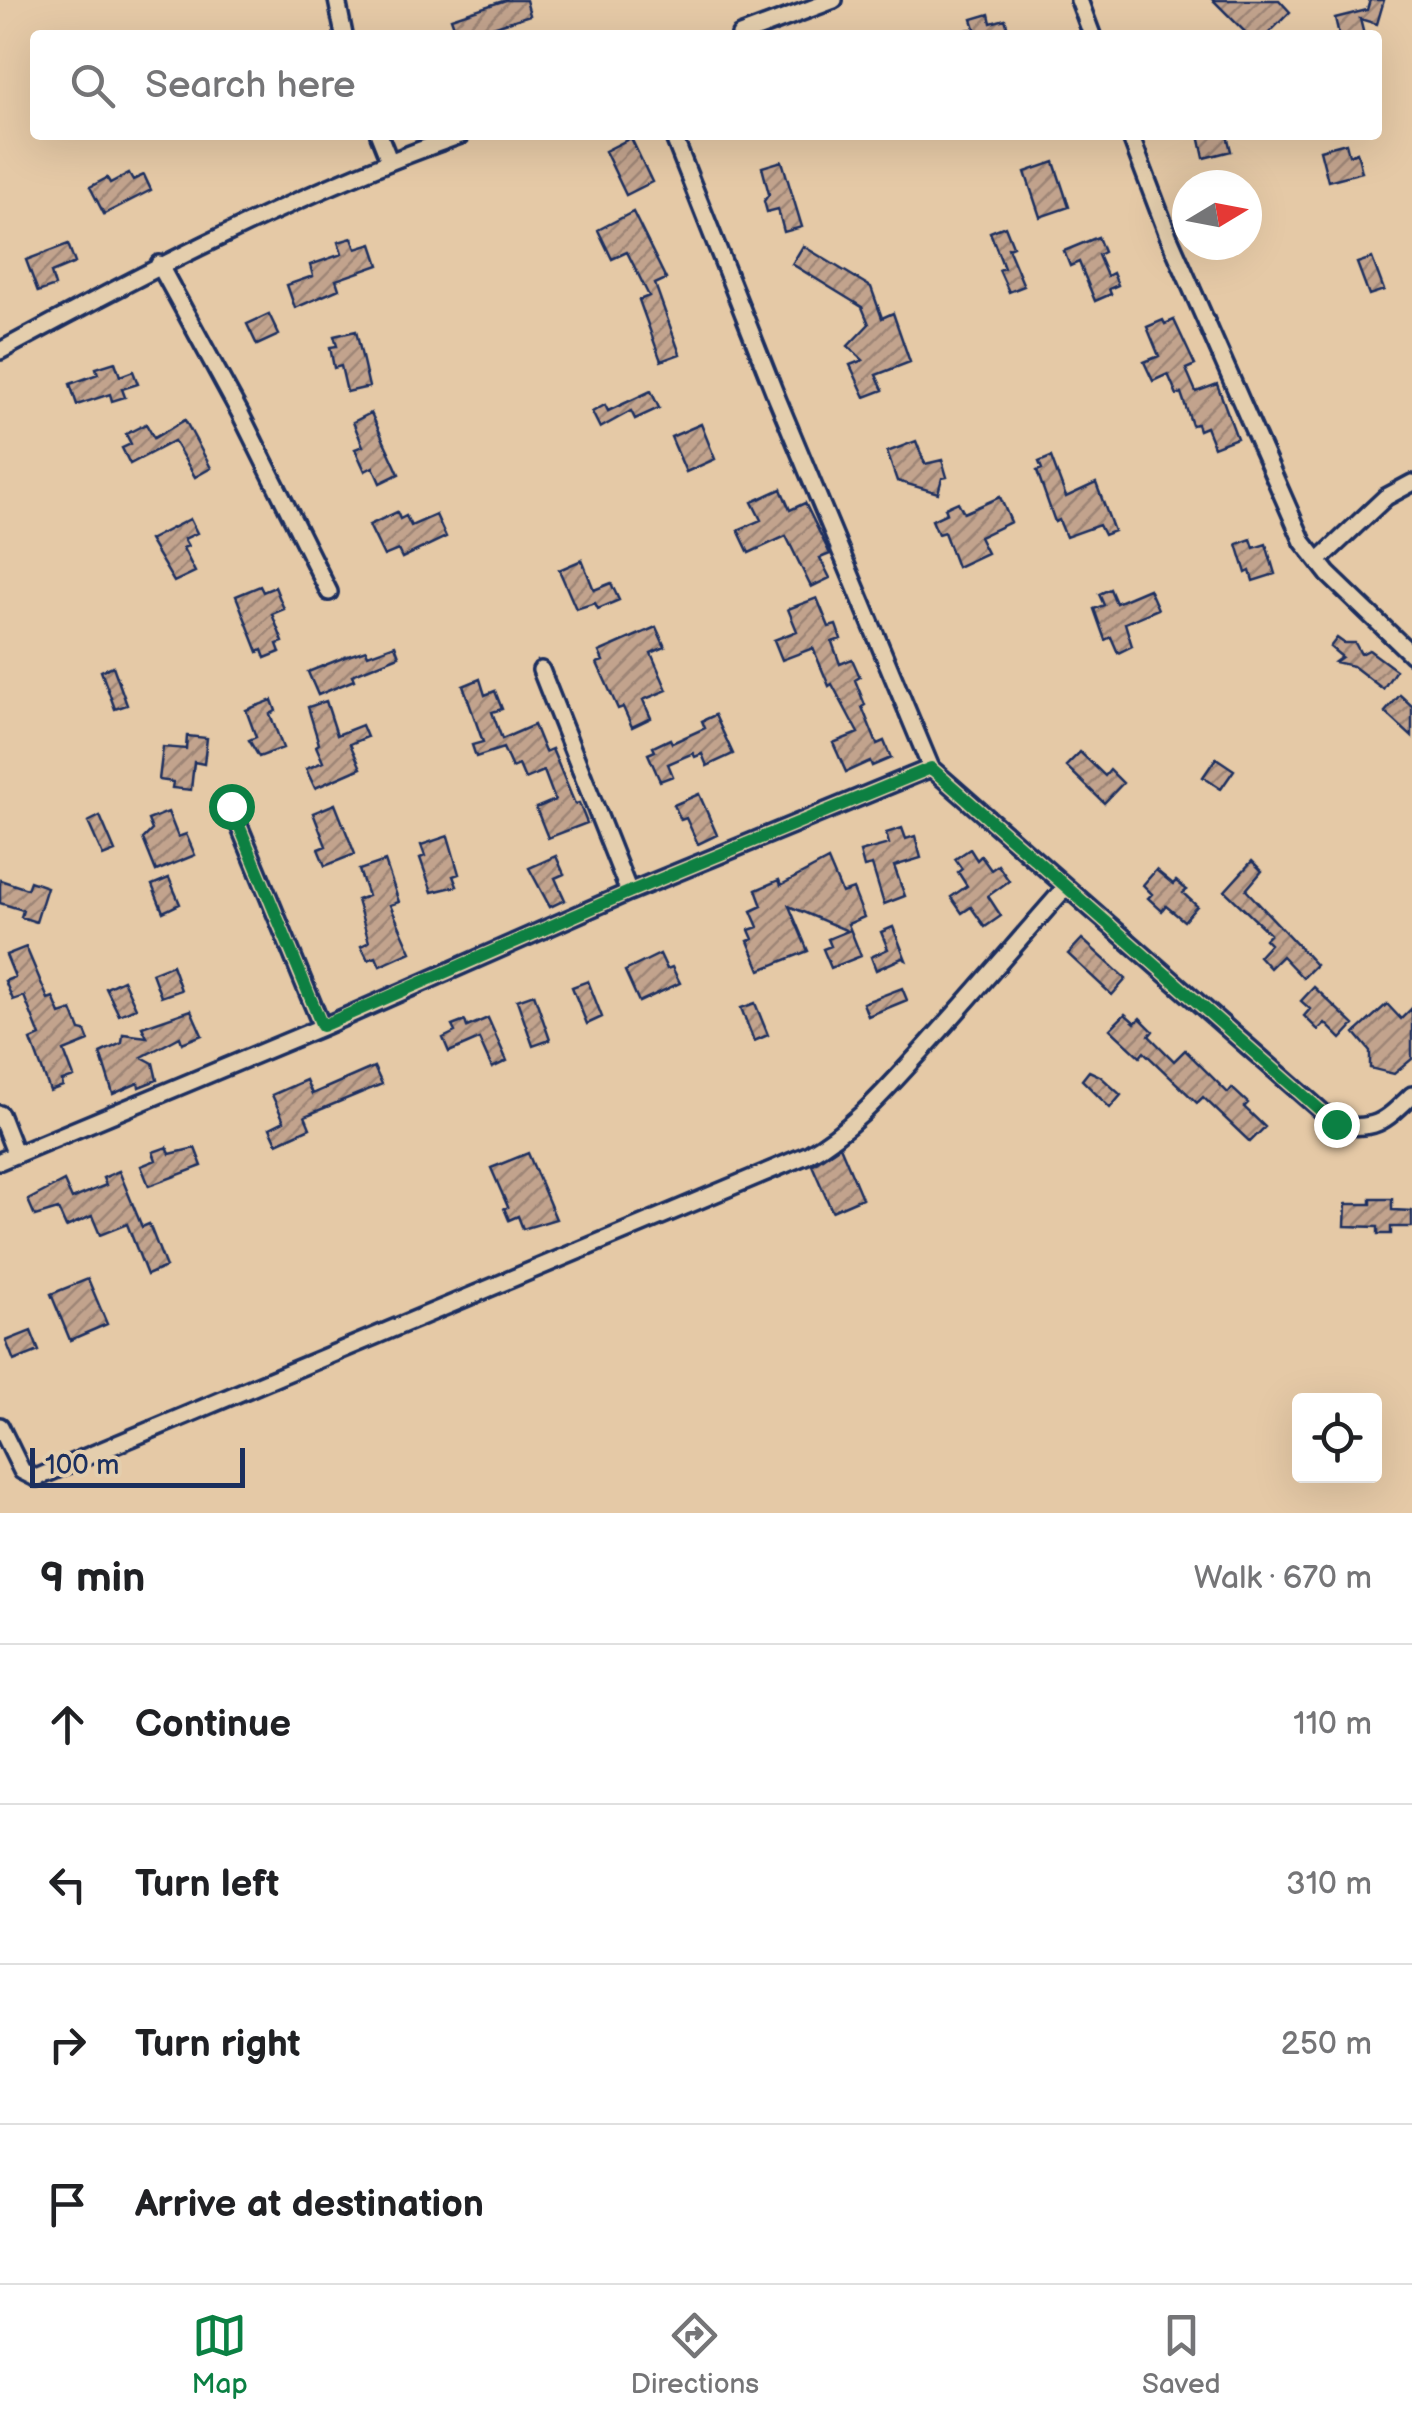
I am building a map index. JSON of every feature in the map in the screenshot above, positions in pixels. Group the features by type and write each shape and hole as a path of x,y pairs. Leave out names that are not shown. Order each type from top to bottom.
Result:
{"street":[{"path":"337,0 343,30"},
{"path":"753,30 834,0"},
{"path":"1079,0 1090,30"},
{"path":"381,140 388,160"},
{"path":"0,352 159,264 388,160 446,140"},
{"path":"675,140 774,391 931,768 1336,1124 1375,1126 1412,1095"},
{"path":"1132,140 1168,235 1303,542 1368,615 1412,655"},
{"path":"159,264 240,413 329,592"},
{"path":"1318,561 1386,497 1412,483"},
{"path":"541,670 629,892"},
{"path":"0,1162 629,892 931,768"},
{"path":"231,806 322,1026"},
{"path":"0,1426 22,1471 36,1478 807,1154 832,1141 876,1099 1065,888"},
{"path":"0,1114 16,1155"}],"building":[{"path":"506,0 526,0 530,15 484,30 455,30 451,18"},
{"path":"1213,0 1279,0 1290,12 1272,30 1243,30"},
{"path":"1370,0 1384,0 1377,24 1360,19 1363,30 1338,30 1335,18 1367,10"},
{"path":"989,14 991,23 1005,19 1008,30 966,30 975,28 972,19"},
{"path":"632,140 652,182 626,195 605,151"},
{"path":"1200,140 1228,140 1231,151 1204,158"},
{"path":"1346,143 1349,155 1357,152 1362,172 1328,181 1320,150"},
{"path":"782,161 802,227 784,232 778,209 767,212 764,201 769,194 762,167"},
{"path":"1054,162 1069,207 1040,217 1025,172"},
{"path":"129,173 133,180 144,175 151,190 104,214 90,187"},
{"path":"633,212 666,279 655,284 680,354 661,361 639,300 649,296 627,252 612,259 598,230"},
{"path":"1005,226 1013,246 1008,248 1024,286 1009,292 990,232"},
{"path":"1098,237 1104,252 1098,255 1107,276 1113,273 1118,285 1109,289 1111,294 1095,301 1079,262 1070,266 1064,251"},
{"path":"352,238 356,249 372,244 379,265 336,280 339,289 295,308 287,285 313,276 310,265 342,254 338,242"},
{"path":"68,244 75,263 51,273 55,286 38,292 26,260"},
{"path":"803,246 871,287 882,318 893,313 910,362 876,375 883,390 865,397 850,365 863,360 848,346 869,324 862,307 792,264"},
{"path":"1372,258 1384,290 1369,295 1357,263"},
{"path":"269,314 279,335 257,345 247,324"},
{"path":"1163,320 1165,324 1174,320 1195,365 1186,369 1196,392 1217,384 1237,438 1214,447 1206,427 1199,430 1197,424 1192,425 1181,393 1177,395 1168,374 1153,381 1144,362 1159,356 1147,327"},
{"path":"356,331 369,387 347,392 341,366 334,368 330,347 337,346 334,336"},
{"path":"115,362 120,376 133,371 138,384 122,389 125,397 112,401 110,394 77,405 70,384 98,374 96,368"},
{"path":"651,391 659,408 635,419 631,411 600,428 592,412 605,405 608,411"},
{"path":"371,413 399,474 380,483 373,467 365,471 355,449 363,446 353,422"},
{"path":"185,420 211,468 195,477 174,441 130,464 122,448 131,444 126,434 146,424 154,438"},
{"path":"701,424 715,459 686,472 671,437"},
{"path":"916,441 925,464 942,460 947,477 942,478 938,493 897,481 887,452"},
{"path":"1051,457 1066,497 1096,483 1114,531 1104,535 1099,525 1066,537 1059,520 1055,522 1037,471 1042,469 1039,462"},
{"path":"781,489 790,510 805,503 830,554 820,558 830,578 811,587 786,536 749,553 738,530 761,520 752,502"},
{"path":"1000,497 1011,522 979,537 987,553 957,567 944,532 938,534 932,520 958,502 964,513"},
{"path":"397,512 400,519 406,516 411,526 436,515 446,537 402,558 398,550 384,556 369,525"},
{"path":"190,519 197,533 184,539 188,546 183,548 195,572 174,582 149,540"},
{"path":"1251,539 1254,548 1266,544 1275,574 1253,581 1250,571 1246,573 1237,544"},
{"path":"582,560 594,590 611,583 619,600 598,609 595,603 576,609 559,570"},
{"path":"260,586 263,592 275,587 284,609 272,614 283,642 277,644 280,652 265,658 262,650 258,652 236,596"},
{"path":"1110,589 1116,603 1149,589 1158,609 1125,623 1132,646 1118,653 1111,637 1105,640 1094,609 1104,605 1099,594"},
{"path":"817,598 829,627 836,625 841,639 832,642 840,664 852,659 860,677 855,680 877,744 884,741 891,758 872,766 870,761 846,772 833,743 858,733 832,684 829,686 813,648 782,660 774,640 797,631 788,609"},
{"path":"656,627 665,647 651,653 667,690 643,700 651,718 632,727 623,707 618,709 597,663 603,661 599,652"},
{"path":"1337,638 1355,643 1361,654 1369,650 1396,670 1383,689 1353,666 1335,662 1342,657 1330,647"},
{"path":"395,645 399,656 352,675 354,680 318,695 308,672 366,650 368,655"},
{"path":"113,666 127,705 115,709 101,671"},
{"path":"480,679 485,695 495,691 502,709 492,712 502,739 534,725 545,752 552,749 587,823 548,838 536,808 555,800 544,771 525,779 519,765 512,768 503,748 476,757 472,745 483,742 463,686"},
{"path":"1400,695 1412,706 1412,737 1385,712"},
{"path":"272,700 276,711 270,714 283,748 259,757 249,740 256,737 246,710"},
{"path":"326,701 337,735 362,725 367,737 350,744 361,768 315,788 306,769 323,762 308,707"},
{"path":"715,715 733,754 707,766 702,754 695,757 693,753 668,764 673,776 660,781 648,754 655,751 653,747 705,728 702,721"},
{"path":"187,736 207,738 204,764 194,762 191,790 172,788 173,782 159,780 163,747 186,749"},
{"path":"1080,752 1105,776 1110,770 1123,783 1104,803 1066,766"},
{"path":"1216,758 1234,770 1221,789 1203,777"},
{"path":"699,794 717,835 698,844 686,818 681,820 674,805"},
{"path":"335,804 355,854 325,866 318,849 326,846 313,813"},
{"path":"168,812 178,837 186,834 195,855 156,871 143,839 152,830 148,820"},
{"path":"100,816 115,851 103,856 88,822"},
{"path":"902,828 906,839 915,836 921,858 894,866 905,896 884,904 872,865 864,867 860,852 889,844 886,833"},
{"path":"448,836 459,874 453,876 457,886 432,892 420,858 425,856 421,845"},
{"path":"970,849 991,870 998,865 1009,881 988,896 1001,916 985,927 971,907 962,913 951,897 967,886 955,859"},
{"path":"556,856 564,874 555,878 565,900 550,907 529,868"},
{"path":"828,860 842,893 853,889 864,917 848,924 861,956 831,968 823,949 831,946 828,939 848,931 789,906 808,951 760,970 748,941 753,939 749,930 758,927 751,911 762,906 756,890 779,880 781,885"},
{"path":"385,861 399,902 390,905 411,952 380,966 376,957 368,960 361,946 369,942 357,900 368,896 359,870"},
{"path":"1252,861 1262,871 1246,890 1316,965 1303,978 1282,956 1270,968 1259,956 1270,944 1265,939 1270,934 1225,891"},
{"path":"1156,870 1187,890 1183,893 1197,906 1184,921 1166,906 1162,911 1148,898 1152,894 1143,885"},
{"path":"169,878 180,904 163,912 152,885"},
{"path":"0,880 27,889 30,881 47,887 36,922 21,917 23,910 0,903"},
{"path":"893,927 906,960 902,958 876,970 871,957 888,949 881,932"},
{"path":"1082,939 1126,979 1112,995 1068,954"},
{"path":"26,947 48,999 53,997 60,1014 72,1010 89,1041 64,1051 74,1077 50,1091 31,1040 40,1036 24,996 13,1000 5,981 15,977 6,955"},
{"path":"660,954 680,983 639,1002 625,971"},
{"path":"172,965 181,990 161,997 152,973"},
{"path":"123,980 136,1008 119,1015 106,988"},
{"path":"588,981 602,1017 587,1024 572,987"},
{"path":"1314,987 1354,1025 1341,1039 1325,1023 1318,1030 1304,1016 1310,1009 1301,1001"},
{"path":"902,988 907,1000 868,1016 863,1003"},
{"path":"534,994 550,1040 533,1046 517,1000"},
{"path":"755,1003 768,1035 754,1041 741,1008"},
{"path":"1387,1004 1401,1019 1412,1008 1412,1059 1394,1074 1370,1068 1370,1051 1355,1033"},
{"path":"191,1010 202,1035 182,1043 180,1037 142,1057 153,1063 157,1080 113,1094 100,1053 122,1043 123,1034 147,1037 142,1027"},
{"path":"1125,1014 1135,1023 1140,1018 1153,1031 1149,1036 1174,1061 1185,1050 1228,1093 1232,1088 1248,1103 1244,1107 1265,1127 1250,1142 1203,1097 1197,1103 1144,1052 1140,1057 1110,1029"},
{"path":"488,1018 507,1061 492,1068 479,1039 449,1052 443,1038 455,1032 452,1026 465,1021 467,1027"},
{"path":"374,1067 382,1084 305,1116 310,1128 277,1143 270,1128 284,1121 272,1095 306,1080 312,1094"},
{"path":"1089,1071 1121,1095 1110,1108 1082,1080"},
{"path":"840,1146 862,1198 832,1211 812,1165"},
{"path":"167,1147 170,1154 195,1148 202,1166 149,1186 141,1166 156,1160 153,1152"},
{"path":"528,1153 556,1219 523,1229 518,1216 509,1220 504,1208 508,1207 491,1168"},
{"path":"119,1171 142,1227 149,1224 166,1267 147,1275 127,1224 100,1235 92,1216 66,1227 58,1209 35,1216 28,1200 64,1181 72,1199 106,1185 103,1178"},
{"path":"1371,1199 1392,1199 1392,1210 1412,1211 1412,1227 1391,1227 1391,1234 1378,1234 1378,1227 1345,1226 1346,1204 1371,1204"},
{"path":"88,1279 107,1324 70,1340 51,1294"},
{"path":"31,1331 39,1351 14,1361 6,1341"}],"route":[{"path":"231,806 322,1026 629,892 931,768 1336,1124"}]}
